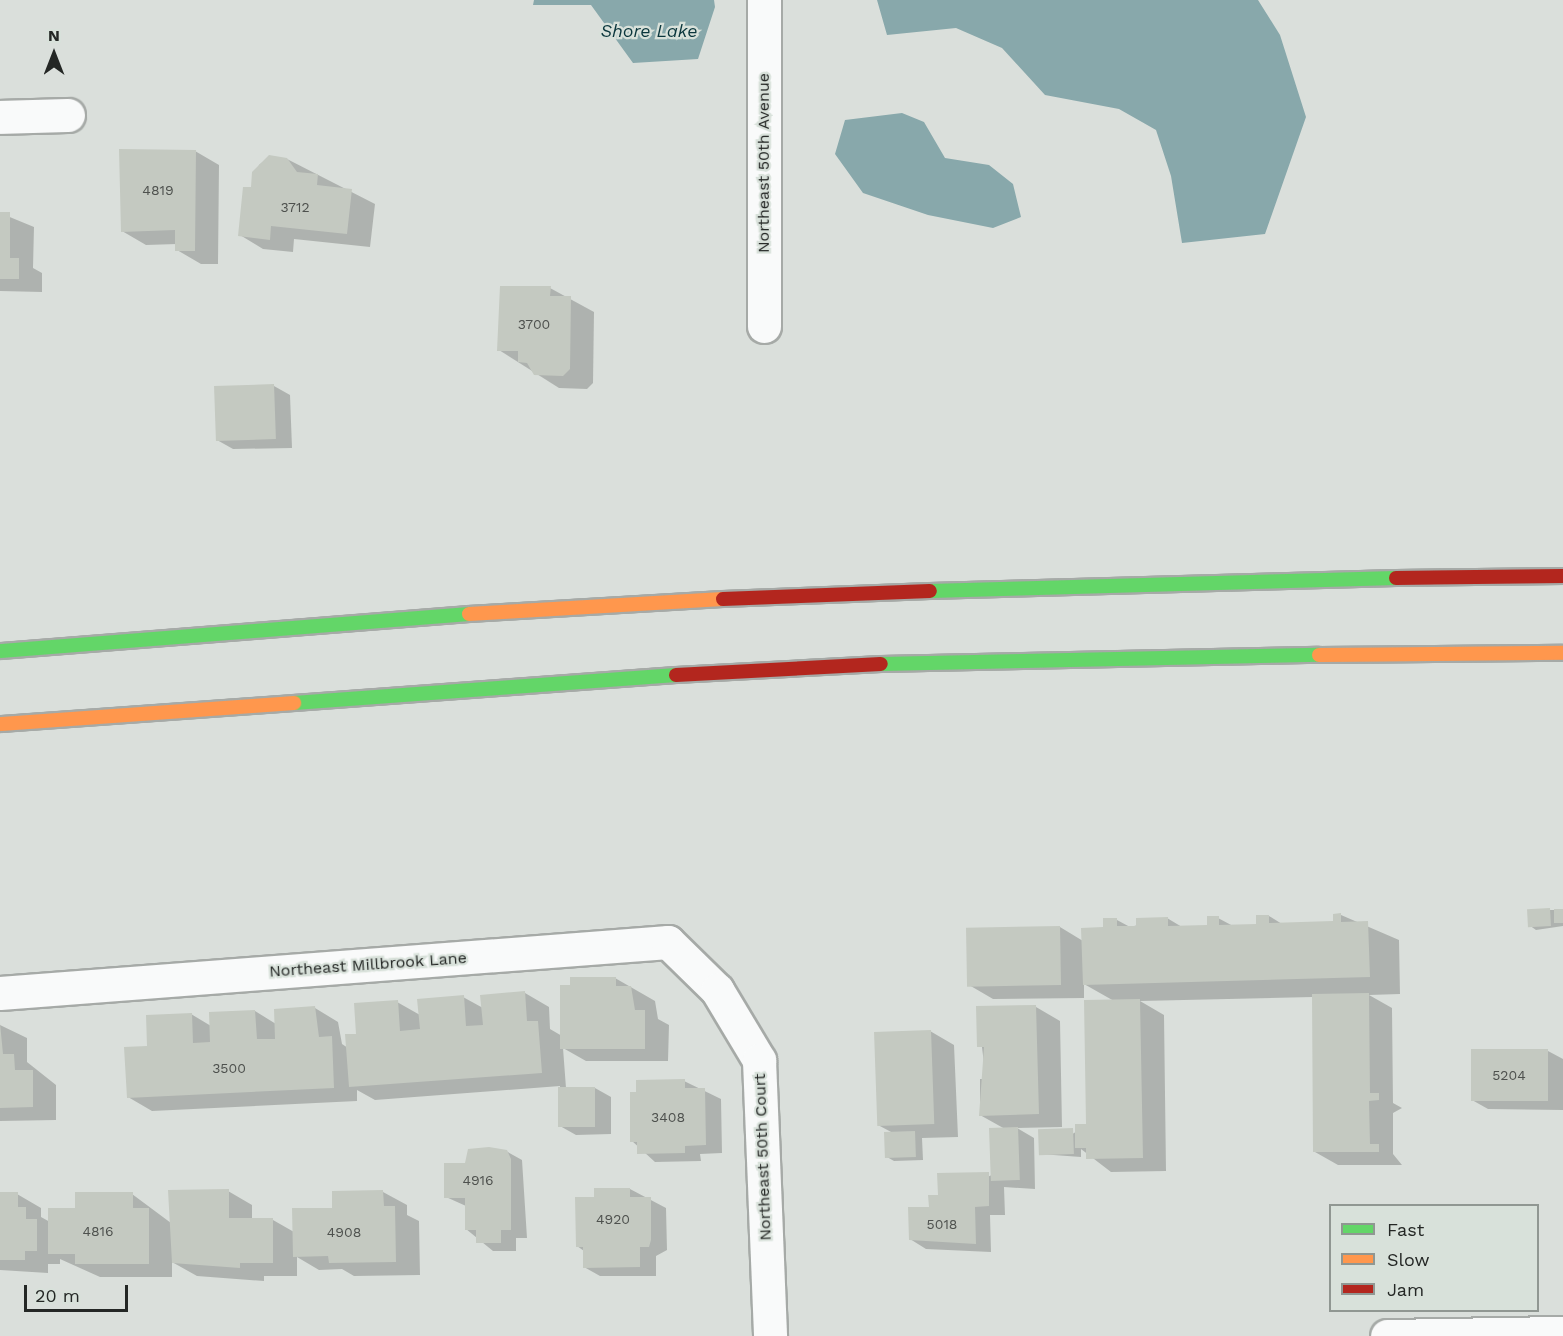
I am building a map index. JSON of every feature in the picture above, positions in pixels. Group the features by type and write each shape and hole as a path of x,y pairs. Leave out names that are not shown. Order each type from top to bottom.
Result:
{"highway":[{"path":"0,651 326,623 722,599 1183,581 1563,576"},
{"path":"0,724 775,668 1032,658 1563,655"}],"street":[{"name":"Northeast 50th Avenue","path":"764,0 764,326"},
{"path":"0,117 68,115"},
{"name":"Northeast Millbrook Lane","path":"0,993 668,942 717,990"},
{"name":"Northeast 50th Court","path":"717,990 759,1060 770,1336"},
{"path":"1387,1336 1563,1333"}],"water":[{"name":"Shore Lake","path":"534,0 714,0 715,7 698,59 633,63 591,5 533,5"},
{"path":"877,0 1258,0 1280,35 1306,117 1265,234 1182,243 1171,176 1156,130 1119,109 1045,95 1002,48 956,28 887,35"},
{"path":"902,113 924,122 945,158 989,165 1013,184 1021,217 993,228 928,215 863,193 835,154 845,120"}],"building":[{"path":"119,149 196,150 195,251 175,251 175,230 121,232"},
{"path":"269,155 287,158 297,172 318,174 317,185 352,189 347,234 271,226 270,240 238,236 243,187 251,187 252,172"},
{"path":"0,212 10,212 10,258 19,258 19,279 0,279"},
{"path":"500,286 551,286 550,296 571,296 570,369 563,376 534,375 527,363 518,362 518,351 497,351"},
{"path":"274,384 276,439 216,441 214,386"},
{"path":"1550,908 1551,926 1528,927 1527,909"},
{"path":"1554,909 1563,909 1563,923 1554,923"},
{"path":"1341,913 1341,922 1368,921 1370,977 1083,985 1081,928 1103,927 1103,918 1117,918 1117,926 1136,926 1136,918 1168,917 1168,926 1207,925 1207,916 1219,916 1219,925 1256,924 1256,915 1269,915 1269,923 1333,921 1333,914"},
{"path":"1060,926 1061,985 967,987 966,928"},
{"path":"570,977 616,977 616,986 631,986 635,1010 645,1010 645,1049 560,1049 560,985 570,985"},
{"path":"525,991 527,1021 538,1021 542,1073 349,1087 345,1034 356,1034 354,1003 398,1000 400,1031 420,1029 417,999 464,995 466,1026 483,1025 480,995"},
{"path":"1369,993 1370,1093 1379,1093 1379,1100 1369,1101 1370,1144 1379,1144 1379,1152 1313,1152 1312,994"},
{"path":"1140,999 1143,1158 1086,1159 1086,1148 1075,1148 1075,1124 1086,1124 1084,1000"},
{"path":"1036,1005 1039,1114 979,1116 984,1047 977,1047 976,1006"},
{"path":"315,1006 319,1037 332,1036 334,1088 127,1098 124,1047 147,1046 146,1015 192,1013 193,1043 210,1042 209,1012 255,1010 257,1039 275,1039 274,1009"},
{"path":"0,1023 3,1054 14,1054 15,1070 33,1070 33,1107 0,1108"},
{"path":"931,1030 934,1124 877,1126 874,1032"},
{"path":"1471,1049 1548,1049 1548,1101 1471,1101"},
{"path":"685,1079 685,1088 705,1088 706,1145 685,1146 685,1153 637,1154 637,1142 630,1142 630,1092 636,1092 636,1080"},
{"path":"558,1087 595,1087 595,1127 558,1127"},
{"path":"1018,1127 1020,1180 991,1181 989,1128"},
{"path":"1073,1128 1074,1154 1039,1155 1038,1129"},
{"path":"915,1131 916,1157 885,1158 884,1132"},
{"path":"489,1147 507,1150 511,1159 511,1230 501,1230 501,1243 476,1243 476,1230 465,1230 465,1198 444,1198 444,1163 465,1163 468,1149"},
{"path":"989,1172 989,1206 975,1207 976,1244 909,1240 908,1207 929,1207 928,1195 938,1195 937,1173"},
{"path":"594,1188 630,1188 630,1197 651,1197 651,1240 649,1247 640,1247 640,1267 583,1268 583,1247 576,1247 575,1197 594,1197"},
{"path":"229,1189 229,1218 273,1218 273,1263 240,1263 240,1268 172,1263 168,1190"},
{"path":"383,1190 384,1206 395,1206 396,1262 329,1263 328,1256 293,1257 292,1208 332,1208 332,1191"},
{"path":"0,1192 18,1192 18,1207 26,1207 26,1219 37,1219 37,1251 25,1251 25,1260 0,1260"},
{"path":"75,1192 133,1192 133,1208 149,1208 149,1264 75,1264 75,1254 48,1254 48,1208 75,1208"}],"traffic: fast":[{"path":"930,591 1396,578"},
{"path":"0,651 469,614"},
{"path":"881,664 1319,655"},
{"path":"294,703 676,675"}],"traffic: slow":[{"path":"469,614 723,599"},
{"path":"1319,655 1563,653"},
{"path":"0,724 294,703"}],"traffic: jam":[{"path":"1396,578 1563,576"},
{"path":"723,599 930,591"},
{"path":"676,675 881,664"}]}
